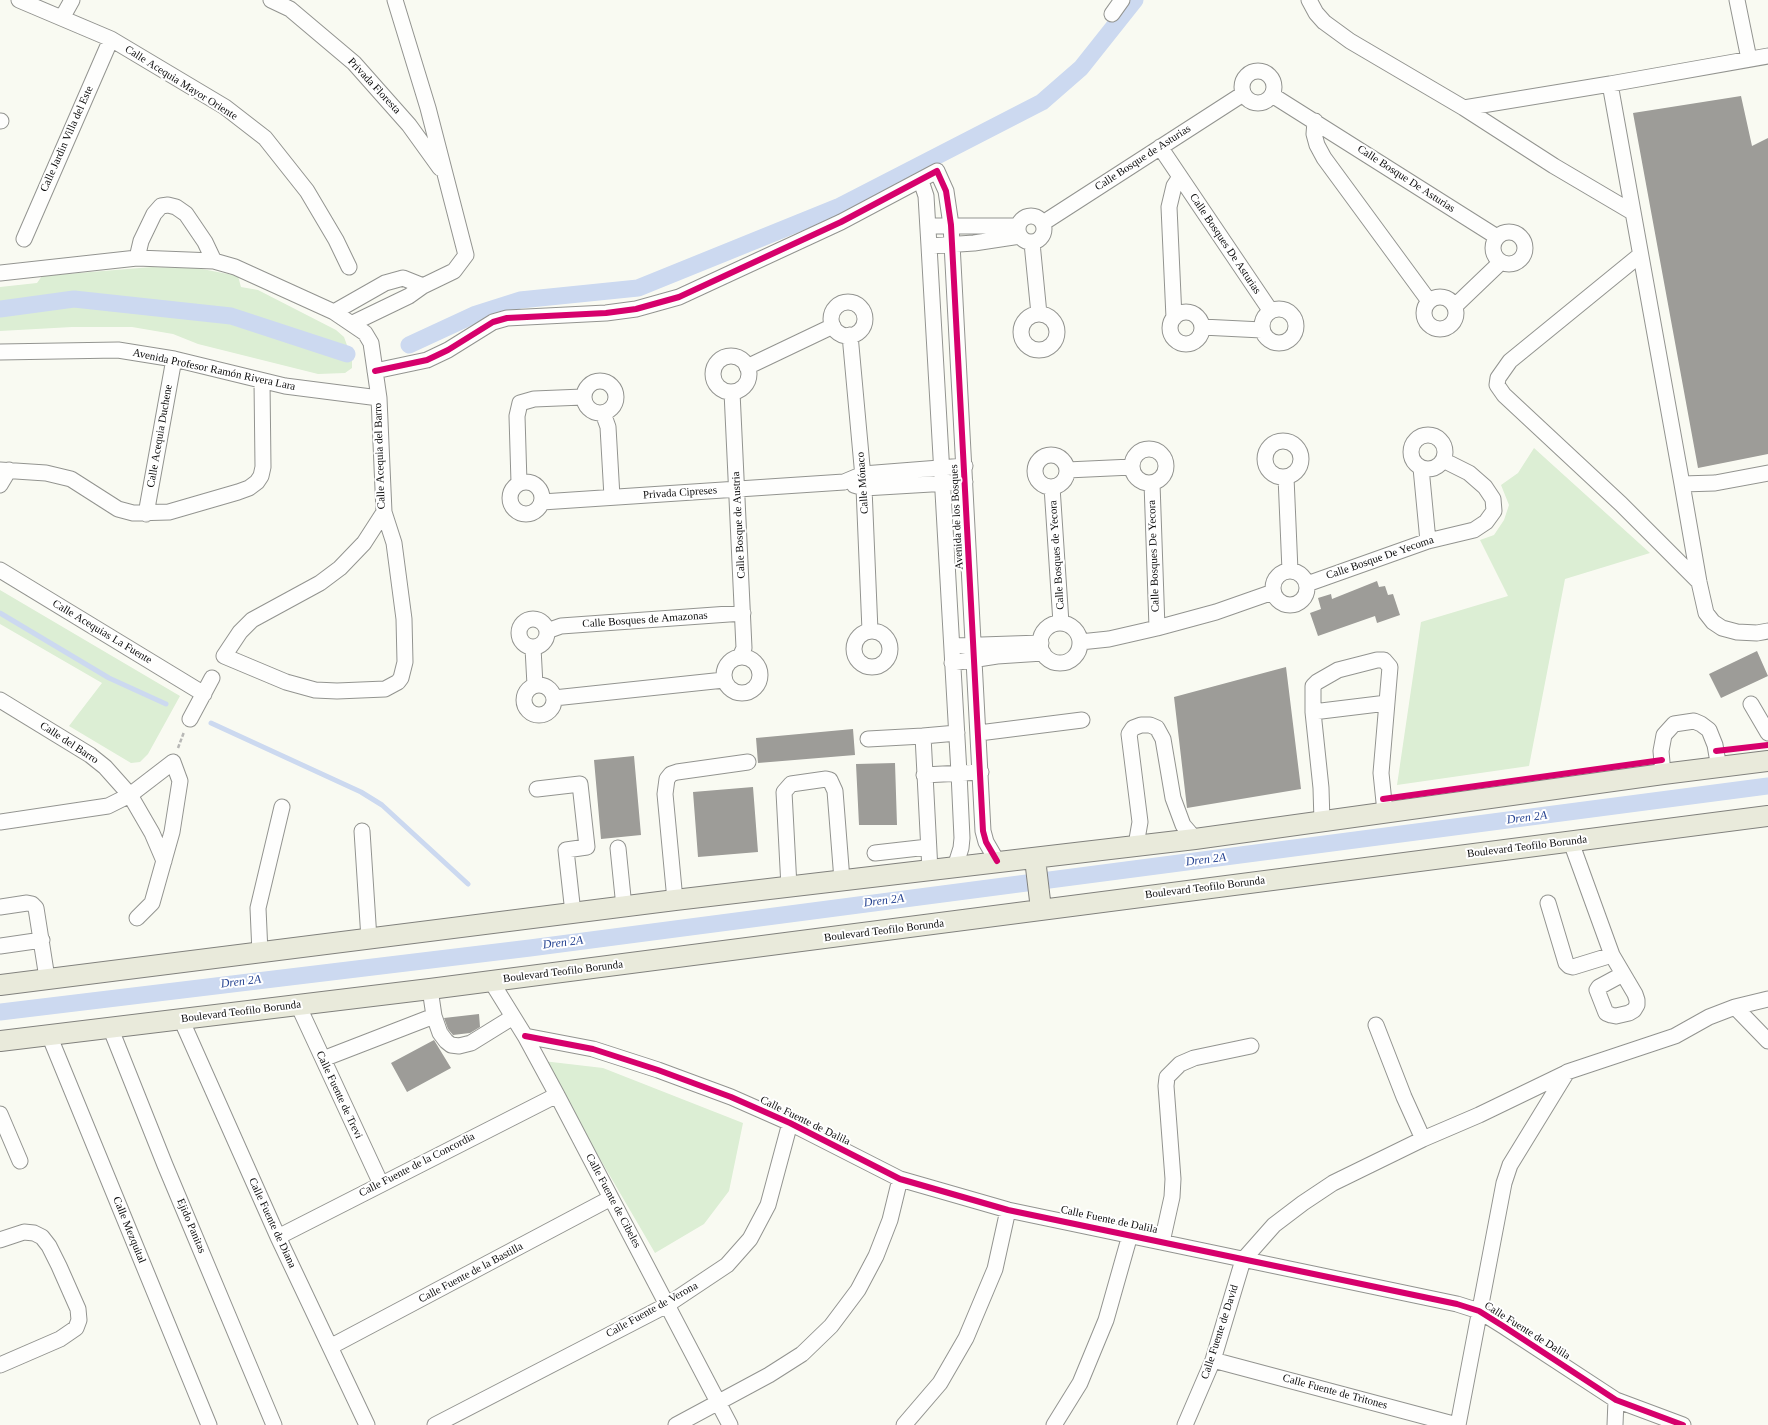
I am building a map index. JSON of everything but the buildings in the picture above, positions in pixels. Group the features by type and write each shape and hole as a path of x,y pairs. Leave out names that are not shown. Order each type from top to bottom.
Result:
{"main road":[{"path":"0,985 624,906 955,868 997,861 1035,864 1136,846 1322,822 1662,774 1768,761"},
{"name":"Boulevard Teofilo Borunda","path":"0,1041 430,989 925,926 1040,902 1571,842 1768,816"},
{"path":"1035,864 1040,902"}],"street":[{"name":"Calle Acequia Mayor Oriente","path":"19,0 111,39 225,107 265,138 307,191 336,240 349,267"},
{"path":"62,18 72,0"},
{"name":"Privada Floresta","path":"271,0 288,5 359,69 409,125 445,175"},
{"name":"Privada Floresta","path":"353,324 409,296 423,286 454,271 466,255 428,108 396,0"},
{"path":"1112,14 1122,0"},
{"path":"1309,0 1316,13 1324,22 1350,41 1464,108 1554,166 1632,212"},
{"path":"1737,0 1749,59"},
{"name":"Calle Jardin Villa del Este","path":"24,239 111,39"},
{"path":"1464,108 1768,56"},
{"path":"1259,70 1268,74 1274,81 1272,95 1264,101 1250,101 1244,94 1242,84 1243,80 1250,73 1259,70"},
{"path":"1610,84 1699,582 1706,613 1713,622 1722,628 1737,632 1757,633 1768,631"},
{"name":"Calle Bosque de Asturias","path":"1043,223 1244,94"},
{"name":"Calle Bosque De Asturias","path":"1272,95 1497,237"},
{"path":"1315,122 1316,140 1324,158 1429,301"},
{"name":"Calle Bosques De Asturias","path":"1160,147 1270,310"},
{"name":"Avenida de los Bosques","path":"955,868 961,848 962,838 959,773 941,468 930,246 926,196 921,181 938,171 946,191 951,225 965,466 983,831 986,842 997,861"},
{"name":"Calle Bosques De Asturias","path":"1174,318 1169,207 1174,186 1180,177"},
{"path":"375,371 427,360 448,350 493,322 507,318 606,313 636,309 679,297 841,222 921,181"},
{"path":"137,258 141,241 154,214 161,206 168,205 176,207 186,214 205,242 214,261"},
{"path":"928,226 951,225 1023,235 1036,242 1043,236 1045,227 1043,223 1035,216 1030,216 1021,221 1023,235 1038,314"},
{"path":"1513,232 1522,238 1526,248 1524,254 1517,262 1512,264 1501,262 1494,253 1494,242 1497,237 1502,234 1513,232"},
{"path":"930,246 952,245 1023,235"},
{"path":"1640,256 1510,361 1498,378 1497,385 1504,395 1621,504 1699,582"},
{"path":"0,273 137,258 214,261 235,267 334,312 365,333 371,343 379,398"},
{"path":"1455,306 1501,262"},
{"path":"334,312 385,283 403,278 423,286"},
{"path":"1438,297 1448,299 1455,306 1455,317 1446,328 1436,328 1428,324 1424,314 1426,305 1429,301 1438,297"},
{"path":"844,302 856,304 864,313 864,325 855,334 850,335 840,333 833,326 832,314 834,309 844,302"},
{"path":"1281,309 1291,314 1296,324 1296,330 1289,339 1279,343 1268,340 1262,330 1262,319 1270,310 1281,309"},
{"path":"1182,313 1192,313 1199,318 1202,327 1199,337 1191,343 1181,343 1177,340 1171,332 1171,322 1174,318 1182,313"},
{"path":"747,367 833,326"},
{"path":"1202,327 1262,330"},
{"name":"Calle Mónaco","path":"850,335 864,481 870,631"},
{"name":"Avenida Profesor Ramón Rivera Lara","path":"0,352 118,350 174,359 262,382 379,398"},
{"path":"727,356 733,356 744,362 747,367 748,380 744,386 732,392 726,391 716,384 713,373 717,362 727,356"},
{"name":"Calle Acequia Duchene","path":"146,514 174,359"},
{"path":"603,381 615,391 615,403 613,408 603,413 594,412 589,410 586,406 583,397 587,387 592,383 603,381"},
{"path":"0,485 5,470 46,473 71,479 118,509 146,514 169,512 200,504 249,488 257,482 261,476 263,467 262,382"},
{"name":"Calle Bosque de Austria","path":"732,392 743,613 744,648 740,657"},
{"path":"519,483 516,416 520,403 534,399 583,397"},
{"name":"Calle Acequia del Barro","path":"379,398 384,512 394,543 404,619 404,672 398,682 385,689 370,691 315,690 286,682 224,656 240,632 252,620 320,583 340,568 364,543 384,512"},
{"path":"603,413 608,427 612,497"},
{"path":"1425,435 1431,435 1442,442 1444,448 1444,460 1434,468 1421,468 1412,460 1412,447 1414,442 1425,435"},
{"path":"1152,448 1158,451 1166,460 1167,466 1163,477 1152,483 1138,480 1132,467 1135,455 1140,451 1152,448"},
{"path":"1051,455 1057,456 1066,464 1067,470 1065,479 1062,483 1052,487 1041,484 1037,480 1034,469 1040,458 1051,455"},
{"name":"Calle Bosque De Yecoma","path":"1307,584 1428,541 1474,530 1486,522 1494,511 1493,499 1485,487 1469,473 1444,460"},
{"name":"Privada Cipreses","path":"864,481 941,468 965,466"},
{"path":"1067,470 1132,467"},
{"path":"1421,468 1428,541"},
{"path":"1682,484 1714,482 1768,473"},
{"path":"1286,477 1290,571"},
{"name":"Privada Cipreses","path":"542,502 864,481 942,483 965,482"},
{"path":"530,482 537,485 542,493 542,502 540,506 532,513 518,512 514,508 510,498 512,491 519,483 530,482"},
{"name":"Calle Bosques De Yecora","path":"1152,483 1157,628"},
{"name":"Calle Bosques de Yecora","path":"1052,487 1061,623"},
{"name":"Calle Acequias La Fuente","path":"0,570 204,694"},
{"path":"1290,571 1300,575 1307,584 1307,589 1303,599 1294,605 1279,602 1273,592 1276,578 1284,572 1290,571"},
{"path":"1080,642 1109,639 1157,628 1216,612 1273,592"},
{"name":"Calle Bosques de Amazonas","path":"548,631 561,626 743,613"},
{"path":"534,619 543,622 548,631 546,640 538,647 533,648 524,645 521,642 518,633 525,621 534,619"},
{"path":"1061,623 1072,627 1076,631 1080,642 1077,654 1066,662 1053,661 1042,648 1043,633 1046,629 1051,625 1061,623"},
{"path":"952,646 974,644 1042,648"},
{"path":"533,648 535,685"},
{"path":"952,663 1042,648"},
{"path":"740,657 750,659 758,668 759,680 756,686 749,692 736,692 729,688 724,680 728,663 740,657"},
{"path":"1322,822 1321,788 1313,712 1313,686 1317,682 1338,670 1377,660 1384,660 1390,667 1381,780 1385,812"},
{"path":"188,724 212,678"},
{"path":"554,698 724,680"},
{"path":"535,685 548,687 554,698 552,708 548,712 539,715 530,713 524,705 523,700 526,690 535,685"},
{"name":"Calle del Barro","path":"0,700 90,755 105,767 130,795"},
{"path":"1313,712 1387,703"},
{"path":"1751,704 1768,733"},
{"path":"979,733 1082,720"},
{"path":"1662,774 1661,751 1664,735 1674,724 1694,721 1709,730 1715,745 1719,768"},
{"path":"1136,846 1140,822 1129,734 1133,728 1141,725 1150,724 1157,728 1163,739 1173,798 1183,824 1194,839"},
{"path":"868,739 957,733"},
{"path":"923,736 930,871"},
{"path":"0,822 90,810 108,806 130,795 173,762 180,781 179,801 152,904 137,918"},
{"path":"675,900 665,794 666,779 671,774 677,772 748,762"},
{"path":"924,775 981,772"},
{"path":"789,887 784,792 791,784 826,778 830,780 835,791 842,880"},
{"path":"537,789 580,784 587,847 566,850 573,913"},
{"path":"130,795 143,816 164,861"},
{"path":"260,953 258,908 282,807"},
{"path":"362,831 369,938"},
{"path":"1571,842 1612,955 1624,974"},
{"path":"875,853 928,847"},
{"path":"618,848 624,906"},
{"path":"895,851 898,874"},
{"path":"0,906 27,903 32,904 36,908 47,978"},
{"path":"1548,903 1566,963 1569,966 1612,955"},
{"path":"0,946 42,940"},
{"name":"Calle Fuente de Cibeles","path":"491,981 525,1036 557,1095 730,1425"},
{"path":"430,989 434,1016 440,1033 451,1045 459,1046 471,1042 514,1018"},
{"path":"1243,1260 1274,1225 1303,1203 1334,1183 1423,1139 1479,1115 1567,1072 1675,1036 1709,1016 1735,1007 1768,999"},
{"name":"Calle Fuente de Trevi","path":"298,1005 381,1184"},
{"path":"1735,1007 1768,1041"},
{"path":"323,1059 434,1016"},
{"name":"Calle Fuente de Diana","path":"181,1019 278,1237 367,1425"},
{"path":"1376,1025 1404,1097 1423,1139"},
{"name":"Ejido Panitas","path":"110,1027 165,1165 274,1425"},
{"name":"Calle Mezquital","path":"49,1035 209,1425"},
{"name":"Calle Fuente de Dalila","path":"525,1036 593,1048 731,1097 790,1123 900,1179 1008,1210 1243,1260 1434,1298 1479,1312 1616,1400 1683,1425"},
{"path":"1162,1242 1172,1197 1173,1179 1166,1086 1168,1076 1180,1064 1194,1058 1251,1046"},
{"path":"1457,1425 1504,1183 1510,1165 1567,1072"},
{"name":"Calle Fuente de la Concordia","path":"278,1237 557,1095"},
{"path":"0,1114 20,1161"},
{"name":"Calle Fuente de Verona","path":"435,1425 667,1305 727,1265 750,1239 768,1205 790,1123"},
{"path":"676,1425 769,1375 802,1354 832,1326 858,1290 876,1256 890,1220 900,1179"},
{"name":"Calle Fuente de la Bastilla","path":"330,1347 611,1198"},
{"path":"904,1425 940,1383 966,1338 995,1269 1008,1210"},
{"path":"0,1240 24,1232 34,1233 42,1237 49,1246 59,1266 78,1309 79,1320 76,1328 60,1340 0,1365"},
{"path":"1054,1425 1080,1383 1106,1320 1130,1235"},
{"name":"Calle Fuente de David","path":"1185,1425 1213,1360 1243,1260"},
{"name":"Calle Fuente de Tritones","path":"1213,1360 1457,1425"},
{"path":"1615,1425 1616,1400"}],"path":[{"path":"173,762 188,724"}],"green space":[{"path":"152,267 197,268 238,276 241,287 258,290 336,330 344,337 352,359 352,368 345,373 318,374 198,344 173,334 132,327 72,327 0,331 0,287 37,283 42,276"},
{"path":"1534,448 1650,553 1565,579 1529,766 1397,785 1421,622 1508,596 1480,540 1494,535 1504,520 1509,505 1501,485 1518,473"},
{"path":"0,590 180,696 148,754 140,762 131,763 69,726 102,683 0,624"},
{"path":"543,1061 603,1068 743,1123 729,1191 704,1224 655,1253"}],"waterway":[{"path":"409,345 476,314 520,300 638,288 838,207 1042,102 1081,68 1135,0"},
{"path":"0,309 74,299 231,316 347,354"},
{"path":"0,613 109,678 166,704"},
{"path":"211,723 361,792 382,805 468,884"},
{"name":"Dren 2A","path":"0,1012 530,948 1768,786"}],"cycle path":[{"path":"375,371 427,360 448,350 493,322 507,318 606,313 636,309 679,297 841,222 937,171 946,191 951,225 983,831 986,842 997,861"},
{"path":"1716,751 1768,745"},
{"path":"1383,799 1662,760"},
{"path":"525,1036 593,1049 658,1070 731,1097 790,1123 900,1179 1008,1210 1457,1304 1479,1311 1616,1400 1683,1425"}]}
